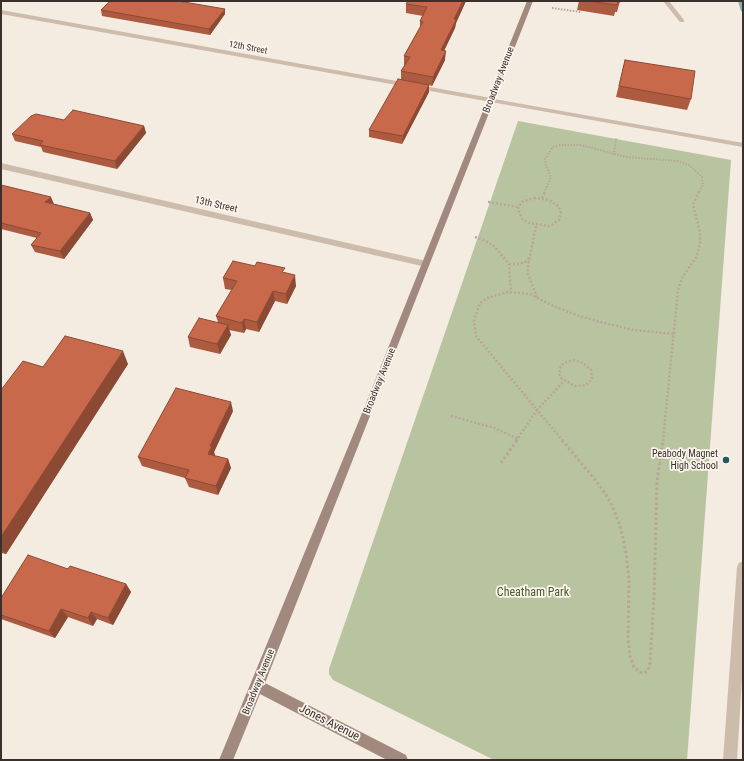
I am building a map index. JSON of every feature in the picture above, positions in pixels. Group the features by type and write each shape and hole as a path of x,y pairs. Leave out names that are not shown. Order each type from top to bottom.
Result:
{"main road":[{"name":"Broadway Avenue","path":"226,760 257,686 530,1"},
{"name":"Jones Avenue","path":"257,686 401,760"}],"street":[{"path":"666,1 682,21"},
{"name":"12th Street","path":"1,12 743,145"},
{"name":"13th Street","path":"1,166 426,264"},
{"path":"730,760 743,567"}],"path":[{"path":"552,8 581,12"},
{"path":"614,155 616,138"},
{"path":"542,198 551,177 546,166 545,159 552,147 570,144 581,145 614,155 640,159 678,161 696,170 702,177 703,184 693,205 700,232 700,243 697,256 682,278 680,284 674,334 665,427 657,482 654,597 650,663 648,670 644,673 639,672 634,667 630,656 628,639 629,580 627,559 620,525 610,501 597,482 476,336 474,321 480,304 487,298 500,293 511,292 530,294 576,315 604,323 634,330 674,334"},
{"path":"542,198 558,206 561,211 559,220 550,226 536,226 523,220 519,215 518,207 522,202 528,199 542,198"},
{"path":"488,202 518,207"},
{"path":"536,226 528,274 537,298"},
{"path":"475,237 486,241 494,247 509,264 511,292"},
{"path":"509,264 519,264 525,262 530,257"},
{"path":"573,360 583,363 588,366 593,374 592,379 586,385 575,386 564,382 559,374 559,370 564,363 568,361 573,360"},
{"path":"501,463 537,410 564,382"},
{"path":"451,416 495,428 518,439"}],"green space":[{"name":"Cheatham Park","path":"518,121 731,160 687,760 494,760 333,680 329,674 329,669"}],"building":[{"path":"110,1 178,1 225,9 209,29 101,10"},
{"path":"408,1 463,1 454,19 456,20 441,50 446,51 433,77 401,71 410,57 404,56 423,22 420,21 427,7 406,4"},
{"path":"587,1 620,2 618,2 617,5"},
{"path":"625,60 695,71 691,99 619,86"},
{"path":"398,79 429,85 403,136 369,130"},
{"path":"73,110 144,126 115,161 40,145 43,141 12,134 31,116 36,114 64,120"},
{"path":"1,185 51,197 45,202 90,213 60,251 31,245 41,233 1,223"},
{"path":"233,261 255,266 257,262 285,268 282,272 295,275 286,294 273,291 257,322 244,319 242,323 216,316 237,281 223,278"},
{"path":"199,318 228,325 217,344 188,337"},
{"path":"65,336 123,351 1,537 1,390 23,361 43,367"},
{"path":"176,388 231,402 210,446 212,446 208,454 228,459 216,486 185,478 189,470 138,457"},
{"path":"28,555 68,569 70,566 126,584 108,618 91,612 88,618 61,609 49,631 1,615 1,598"}],"waterway":[{"path":"740,1 743,11"}],"place":[{"name":"Peabody Magnet High School","path":"726,460"}]}
